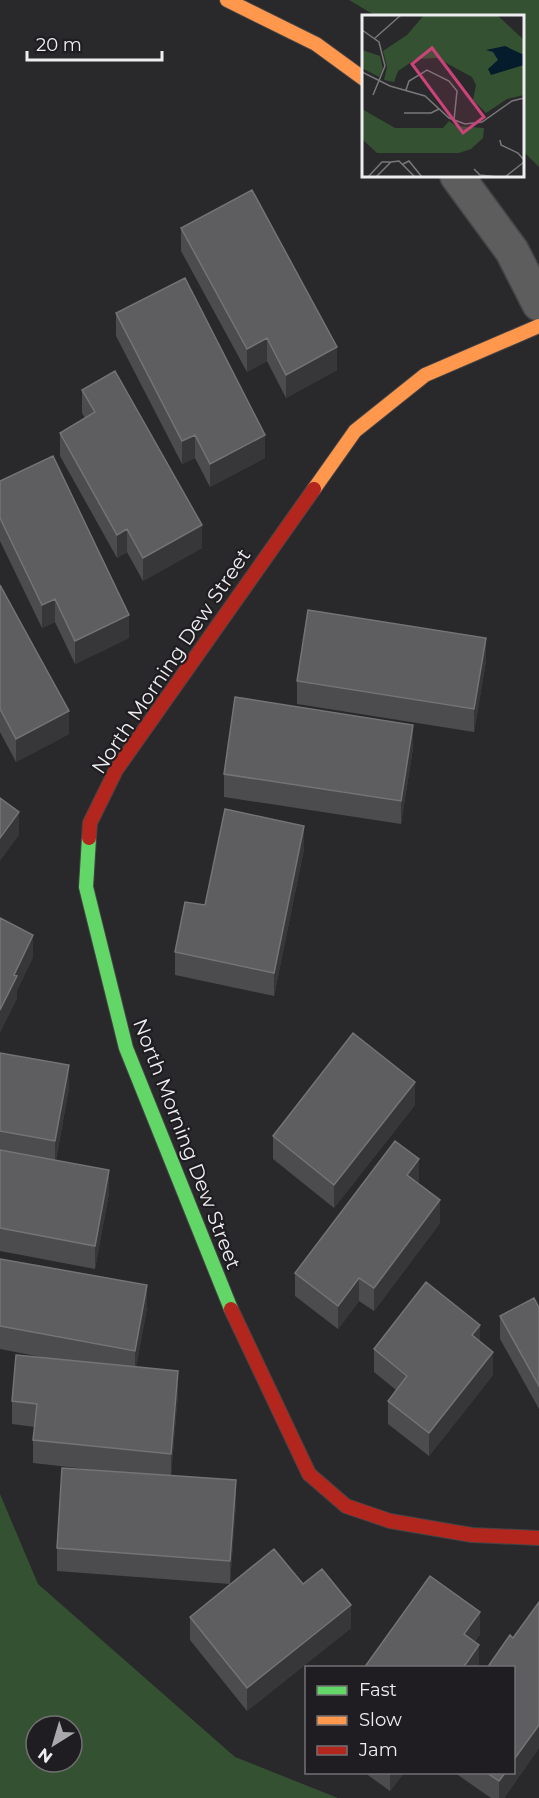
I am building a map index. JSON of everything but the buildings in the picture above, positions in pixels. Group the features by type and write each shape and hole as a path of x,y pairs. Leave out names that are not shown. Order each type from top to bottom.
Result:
{"street":[{"path":"227,0 296,33 343,61 362,78"},
{"path":"458,177 512,251 539,304"},
{"name":"North Morning Dew Street","path":"539,326 425,375 355,431 116,770 90,823 86,887 126,1048 225,1297 309,1474 346,1506 390,1521 472,1535 539,1539"}],"green space":[{"path":"349,0 539,0 539,167 524,152 524,15 374,15"},
{"path":"0,1494 38,1584 235,1757 338,1798 0,1798"}],"traffic: fast":[{"path":"89,838 86,887 126,1048 231,1309"}],"traffic: slow":[{"path":"227,0 316,44 362,78"},
{"path":"314,489 355,431 425,375 539,326"}],"traffic: jam":[{"path":"89,838 90,823 116,770 314,489"},
{"path":"231,1309 309,1474 346,1506 390,1521 472,1535 539,1538"}]}
